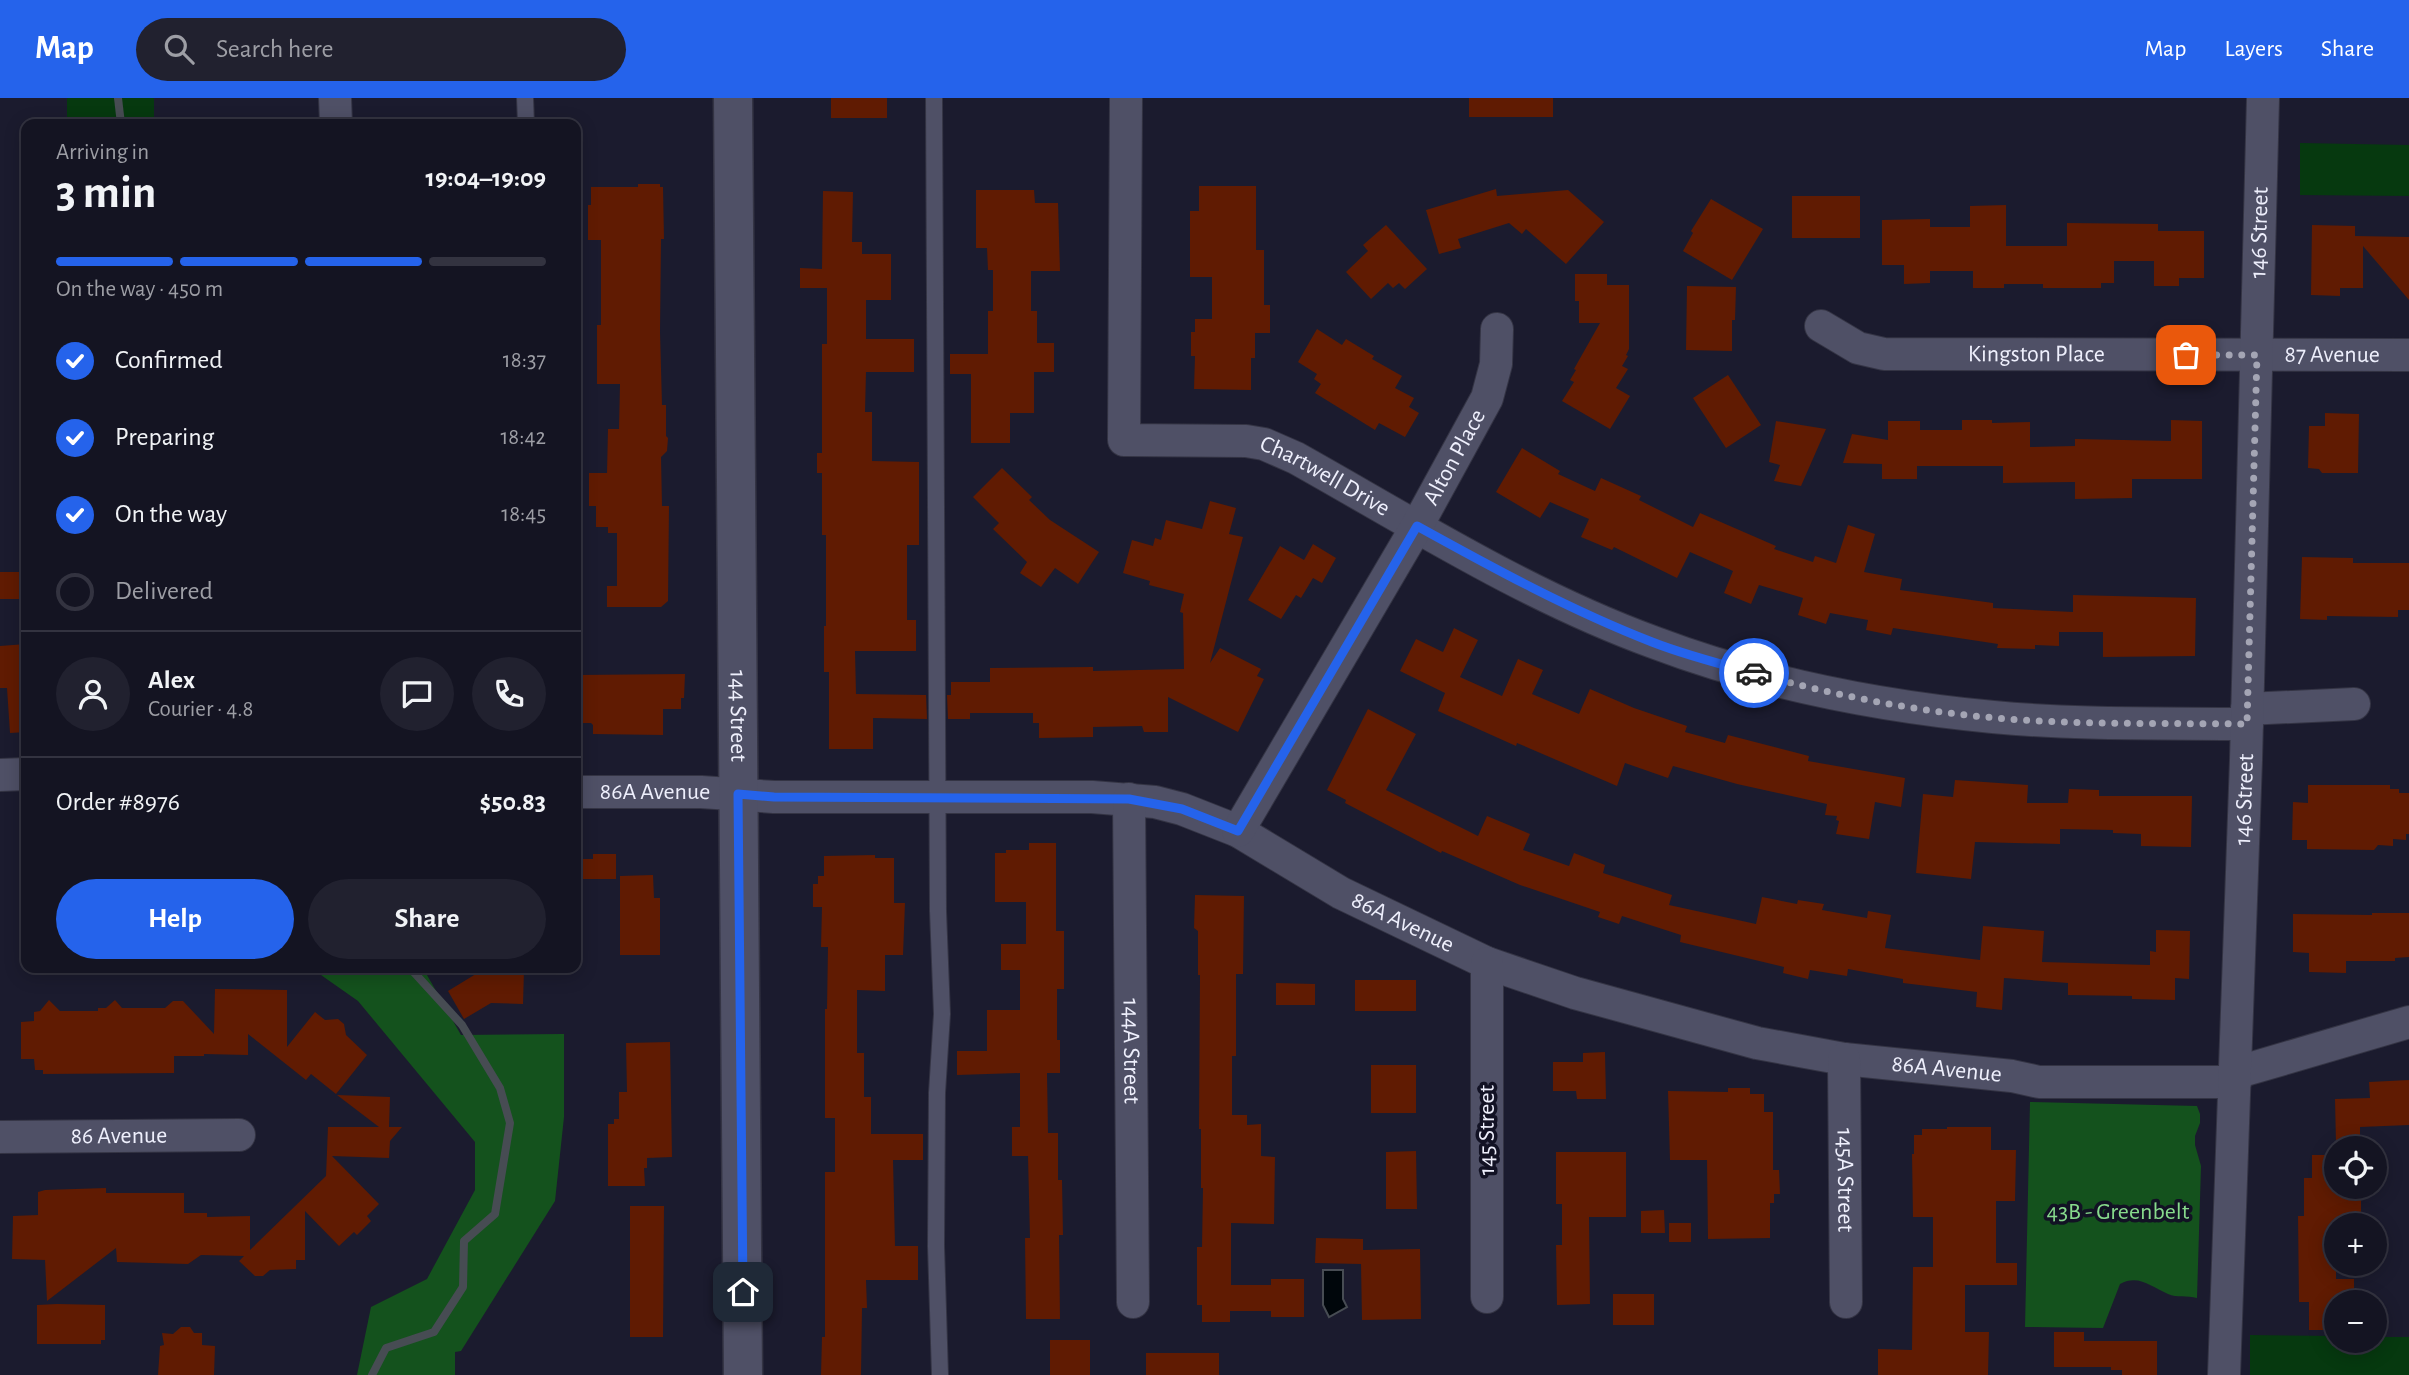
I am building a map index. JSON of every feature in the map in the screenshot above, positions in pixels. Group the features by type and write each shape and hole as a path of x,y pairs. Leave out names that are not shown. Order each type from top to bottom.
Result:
{"main road":[{"name":"144 Street","path":"733,98 743,1375"}],"street":[{"path":"335,98 336,119"},
{"name":"Chartwell Drive","path":"1126,98 1124,440 1229,440 1264,444 1296,458 1528,586 1642,638 1785,682 1917,708 1994,718 2071,722 2247,716 2354,704"},
{"name":"146 Street","path":"2224,1375 2247,716 2263,98"},
{"name":"Kingston Place","path":"1821,326 1858,348 1884,354 2257,355"},
{"name":"Alton Place","path":"1238,831 1417,526 1487,398 1496,364 1497,329"},
{"name":"87 Avenue","path":"2257,355 2409,355"},
{"path":"0,775 21,774"},
{"name":"86A Avenue","path":"581,792 701,792 774,797 1129,799 1182,809 1238,831 1341,893 1487,964 1575,993 1713,1032 1844,1059 2012,1076 2039,1082 2235,1077 2409,1022"},
{"name":"144A Street","path":"1129,799 1133,1303"},
{"name":"145 Street","path":"1487,964 1487,1297"},
{"name":"145A Street","path":"1844,1059 1846,1303"},
{"name":"86 Avenue","path":"0,1137 239,1135"}],"lane":[{"path":"525,98 526,119"},
{"path":"934,98 942,1014 937,1093 936,1246 940,1375"}],"green space":[{"path":"67,98 154,98 154,119 67,119"},
{"path":"2300,143 2409,145 2409,196 2300,195"},
{"path":"318,973 426,973 461,1035 564,1034 564,1117 555,1201 461,1351 455,1352 455,1375 357,1375 371,1307 427,1279 475,1190 475,1142 358,1001"},
{"name":"43B - Greenbelt","path":"2030,1102 2197,1106 2200,1123 2195,1145 2201,1166 2197,1298 2171,1295 2139,1281 2127,1281 2120,1284 2103,1328 2025,1327"},
{"path":"2250,1335 2324,1336 2324,1353 2387,1353 2387,1337 2409,1337 2409,1375 2250,1375"}],"shaded area":[{"path":"1323,1270 1343,1270 1343,1299 1347,1307 1329,1317 1323,1305"}],"building":[{"path":"831,98 887,98 887,118 831,118"},
{"path":"1469,98 1553,98 1553,117 1469,117"},
{"path":"638,184 660,184 660,187 663,187 660,332 662,405 666,405 668,438 667,451 661,457 662,506 669,506 668,601 661,607 607,607 607,586 617,586 617,533 608,533 608,527 596,527 596,506 589,506 589,473 607,473 608,429 619,429 620,384 597,384 597,325 601,325 601,240 588,240 588,205 591,205 591,187 638,187"},
{"path":"1199,186 1256,186 1256,250 1264,250 1264,305 1270,305 1270,333 1255,333 1255,358 1251,358 1251,390 1194,389 1195,356 1191,356 1191,332 1195,332 1195,319 1212,319 1212,277 1190,277 1190,211 1199,211"},
{"path":"1496,189 1497,196 1568,190 1604,222 1566,264 1526,229 1522,234 1509,223 1458,239 1461,248 1439,254 1426,210"},
{"path":"976,190 1034,190 1035,203 1058,203 1060,271 1031,271 1031,311 1037,311 1037,343 1054,343 1054,372 1034,372 1034,413 1010,413 1010,443 971,443 971,374 950,374 950,354 988,354 988,311 993,311 993,270 988,270 987,248 976,248"},
{"path":"823,191 853,192 852,242 862,242 862,254 891,254 891,300 866,300 866,339 914,339 914,372 866,372 865,412 872,412 872,461 919,462 919,545 907,545 907,620 916,620 916,651 855,651 856,694 926,695 927,719 873,718 873,749 829,749 829,672 824,672 826,535 822,535 822,473 817,473 817,453 822,453 822,344 827,344 827,288 800,288 800,268 822,269"},
{"path":"1792,196 1860,196 1860,238 1792,238"},
{"path":"1711,199 1763,229 1732,280 1683,251 1693,233 1691,231"},
{"path":"2006,205 2006,246 2067,246 2067,223 2158,224 2158,231 2204,231 2204,278 2179,278 2179,286 2154,286 2154,261 2114,261 2114,283 2101,283 2101,288 2043,288 2043,284 2004,284 2004,288 1973,288 1973,271 1930,271 1930,283 1904,284 1904,265 1882,265 1882,220 1930,219 1930,227 1970,227 1970,206"},
{"path":"1386,225 1427,269 1405,289 1399,283 1393,288 1388,283 1371,299 1346,272 1368,251 1363,245"},
{"path":"2312,225 2355,226 2355,236 2409,237 2409,300 2363,246 2363,288 2340,288 2340,296 2311,295"},
{"path":"1575,274 1607,274 1607,285 1629,285 1629,349 1622,366 1628,369 1616,388 1630,396 1610,429 1562,401 1574,382 1570,380 1576,370 1574,369 1600,323 1579,323 1579,301 1575,301"},
{"path":"1687,286 1736,287 1732,351 1686,350"},
{"path":"1317,329 1342,345 1346,339 1374,356 1372,359 1402,376 1395,388 1414,398 1409,407 1419,413 1405,437 1379,423 1375,430 1315,393 1321,384 1314,379 1317,374 1298,362"},
{"path":"1728,375 1761,425 1726,448 1693,398"},
{"path":"2325,413 2359,414 2358,473 2322,473 2319,469 2308,468 2309,426 2325,426"},
{"path":"1962,420 1992,420 1992,423 2030,422 2030,447 2075,446 2075,439 2171,441 2171,420 2202,421 2202,479 2132,479 2132,498 2075,499 2075,482 2003,483 2003,466 1917,466 1917,479 1882,479 1882,464 1843,463 1852,434 1888,440 1888,421 1920,421 1920,430 1962,430"},
{"path":"1776,421 1826,429 1801,486 1774,481 1780,465 1769,462"},
{"path":"1522,448 1560,471 1558,474 1595,491 1601,478 1641,496 1639,500 1693,527 1700,513 1776,546 1774,549 1813,562 1815,556 1836,563 1848,525 1875,534 1864,572 1902,579 1900,590 1993,603 1993,608 2073,612 2073,595 2196,598 2195,656 2103,657 2103,632 2059,632 2059,646 2035,645 2035,649 1997,648 1998,644 1893,628 1891,635 1866,630 1868,620 1830,613 1826,624 1798,615 1803,598 1759,585 1751,604 1724,593 1733,571 1690,552 1677,578 1614,547 1612,550 1581,537 1589,519 1550,502 1540,518 1496,492"},
{"path":"1002,468 1032,497 1029,500 1050,520 1099,552 1078,584 1055,568 1041,587 1020,573 1027,562 993,529 999,523 973,497"},
{"path":"1210,501 1236,508 1229,534 1243,537 1210,663 1220,648 1261,669 1257,676 1264,679 1238,732 1168,697 1168,732 1144,732 1142,726 1093,727 1093,737 1039,738 1039,723 1033,723 1033,713 970,713 970,719 948,719 947,695 951,695 951,682 990,682 990,668 1093,667 1093,671 1184,669 1183,613 1180,612 1184,594 1149,585 1150,581 1123,573 1132,540 1153,546 1155,538 1161,540 1166,520 1202,529"},
{"path":"1313,544 1336,558 1322,583 1313,578 1301,598 1296,595 1281,619 1248,600 1280,546 1304,560"},
{"path":"2302,557 2353,558 2353,563 2409,563 2409,610 2398,610 2398,617 2327,616 2327,620 2300,619"},
{"path":"0,572 21,572 21,599 0,599"},
{"path":"1454,628 1478,640 1460,677 1502,696 1518,659 1543,670 1532,694 1579,714 1590,689 1687,726 1685,732 1725,743 1728,735 1809,756 1808,761 1905,778 1901,807 1875,802 1869,839 1836,834 1839,821 1836,820 1837,816 1825,815 1827,804 1737,784 1673,766 1668,778 1625,763 1617,786 1517,743 1516,746 1438,711 1445,693 1400,671 1416,639 1443,652"},
{"path":"21,644 21,732 10,733 7,688 0,688 0,646"},
{"path":"685,674 681,709 663,709 663,735 593,734 591,723 581,723 581,675"},
{"path":"1368,709 1416,734 1386,790 1478,836 1487,816 1530,834 1523,850 1569,866 1574,853 1605,865 1603,873 1672,895 1669,905 1756,924 1762,897 1797,904 1798,900 1824,904 1822,910 1867,918 1868,911 1891,915 1885,948 1980,960 1983,926 2044,931 2042,962 2150,965 2150,951 2156,952 2156,930 2190,931 2189,979 2175,978 2175,1000 2068,995 2068,983 2004,978 2002,1010 1976,1007 1977,992 1903,983 1903,979 1848,969 1847,976 1810,970 1808,979 1783,973 1784,967 1680,942 1681,935 1622,916 1619,924 1598,917 1600,912 1520,885 1442,851 1441,853 1345,803 1346,800 1327,790"},
{"path":"1955,780 2028,785 2027,803 2068,803 2069,789 2099,790 2099,796 2192,796 2191,847 2141,846 2141,834 2113,833 2113,830 2060,829 2060,844 1975,842 1971,879 1916,873 1923,794 1953,797"},
{"path":"2308,785 2390,785 2390,789 2399,789 2399,793 2409,793 2409,834 2406,834 2406,840 2393,839 2393,846 2378,845 2374,850 2307,849 2307,840 2292,840 2293,802 2308,803"},
{"path":"1029,843 1056,843 1056,931 1064,931 1064,989 1057,989 1060,1073 1047,1073 1048,1133 1058,1133 1058,1180 1062,1180 1063,1235 1059,1235 1060,1319 1026,1319 1025,1238 1030,1238 1028,1156 1012,1156 1012,1127 1020,1127 1020,1073 957,1075 957,1051 987,1051 987,1010 1020,1010 1020,970 1001,970 1001,944 1026,944 1026,902 995,902 995,853 1029,850"},
{"path":"593,854 616,854 616,879 581,879 581,859 593,859"},
{"path":"875,855 875,858 894,858 894,903 905,903 903,955 885,955 885,991 857,990 857,1053 864,1053 864,1097 871,1097 871,1134 923,1134 923,1160 893,1160 895,1246 918,1246 918,1280 866,1280 867,1308 862,1308 861,1375 821,1375 822,1337 825,1337 825,1172 835,1172 835,1118 825,1118 828,947 821,947 822,907 813,907 813,884 818,884 818,876 824,876 824,856"},
{"path":"653,875 654,898 660,898 660,955 620,955 620,876"},
{"path":"1195,895 1244,896 1243,974 1236,974 1236,1056 1232,1056 1232,1115 1247,1115 1247,1125 1261,1124 1261,1156 1275,1157 1274,1224 1231,1223 1231,1285 1271,1285 1271,1279 1304,1279 1304,1317 1271,1317 1271,1311 1230,1311 1230,1322 1202,1322 1202,1305 1197,1305 1197,1247 1202,1247 1203,1188 1199,1129 1200,975 1198,931 1194,928"},
{"path":"2409,913 2409,957 2395,958 2395,961 2346,961 2346,973 2309,972 2309,953 2293,952 2293,914"},
{"path":"477,973 524,973 523,1004 491,1003 464,1019 448,991"},
{"path":"1355,980 1416,980 1416,1011 1355,1011"},
{"path":"1276,983 1315,984 1315,1005 1276,1005"},
{"path":"215,989 287,990 287,1047 315,1012 325,1020 338,1019 344,1024 346,1035 367,1055 336,1094 311,1074 306,1080 248,1034 248,1055 174,1056 174,1073 43,1074 43,1070 35,1070 34,1059 21,1059 21,1022 34,1021 34,1012 40,1011 49,1000 60,1011 98,1011 98,1008 106,1008 115,1000 122,1008 165,1008 173,1001 183,1001 214,1034"},
{"path":"670,1042 672,1157 647,1158 647,1168 644,1168 645,1186 608,1186 608,1124 614,1124 614,1119 619,1119 619,1092 627,1092 626,1043"},
{"path":"1605,1052 1606,1099 1577,1099 1576,1091 1553,1091 1553,1062 1583,1062 1583,1053"},
{"path":"1371,1065 1416,1065 1416,1113 1371,1113"},
{"path":"2409,1080 2409,1125 2360,1127 2360,1136 2336,1136 2335,1099 2370,1098 2369,1082"},
{"path":"1728,1088 1750,1088 1750,1094 1764,1094 1764,1112 1773,1112 1773,1170 1779,1170 1780,1194 1774,1194 1774,1203 1770,1203 1770,1238 1708,1239 1707,1160 1670,1160 1668,1091 1728,1092"},
{"path":"337,1095 390,1097 389,1127 402,1127 390,1141 389,1158 332,1156 379,1204 367,1216 371,1221 357,1235 354,1232 339,1246 305,1211 305,1260 296,1260 296,1269 270,1270 263,1276 255,1276 239,1261 244,1256 201,1255 188,1264 117,1262 116,1248 47,1301 45,1260 12,1259 13,1216 38,1215 38,1192 45,1190 106,1188 106,1193 184,1193 184,1213 207,1213 207,1217 250,1216 250,1250 326,1176 328,1127 379,1127"},
{"path":"1991,1127 1991,1150 2016,1150 2015,1201 1996,1201 1996,1263 2017,1263 2017,1285 1965,1285 1965,1332 1989,1332 1988,1375 1878,1375 1878,1349 1912,1350 1913,1267 1933,1267 1933,1217 1913,1217 1914,1135 1922,1135 1922,1129"},
{"path":"1416,1151 1417,1209 1386,1209 1386,1152"},
{"path":"1556,1152 1626,1152 1626,1217 1589,1217 1590,1304 1557,1305 1556,1245 1562,1245 1562,1204 1556,1204"},
{"path":"2312,1155 2324,1155 2324,1199 2361,1199 2361,1213 2324,1213 2324,1276 2354,1279 2354,1290 2324,1290 2324,1330 2309,1330 2309,1302 2299,1302 2298,1216 2304,1216 2304,1178 2312,1178"},
{"path":"630,1206 664,1206 663,1337 630,1337"},
{"path":"1664,1210 1665,1233 1641,1233 1641,1211"},
{"path":"1669,1223 1691,1223 1691,1242 1669,1242"},
{"path":"1316,1238 1363,1239 1363,1250 1420,1249 1421,1319 1362,1320 1361,1264 1315,1263"},
{"path":"1613,1294 1654,1294 1654,1325 1613,1325"},
{"path":"37,1305 105,1305 105,1340 101,1340 101,1344 37,1344"},
{"path":"181,1327 190,1327 194,1333 202,1333 202,1345 215,1346 214,1375 158,1375 160,1346 164,1345 162,1333 173,1334"},
{"path":"2054,1332 2084,1332 2084,1341 2157,1341 2157,1375 2122,1375 2122,1370 2111,1370 2111,1367 2054,1367"},
{"path":"1050,1340 1090,1340 1090,1375 1050,1375"},
{"path":"1146,1353 1219,1353 1219,1375 1146,1375"}],"waterway":[{"path":"118,98 120,119"},
{"path":"372,1375 386,1348 434,1332 463,1287 464,1241 495,1214 510,1123 500,1088 462,1025 415,973"}],"way so far":[{"path":"1754,673 1882,702 1994,718 2071,722 2247,724 2257,355 2186,355"}],"route":[{"path":"743,1292 738,794 774,797 1129,799 1182,809 1238,831 1417,526 1509,577 1610,624 1653,642 1754,673"}]}
